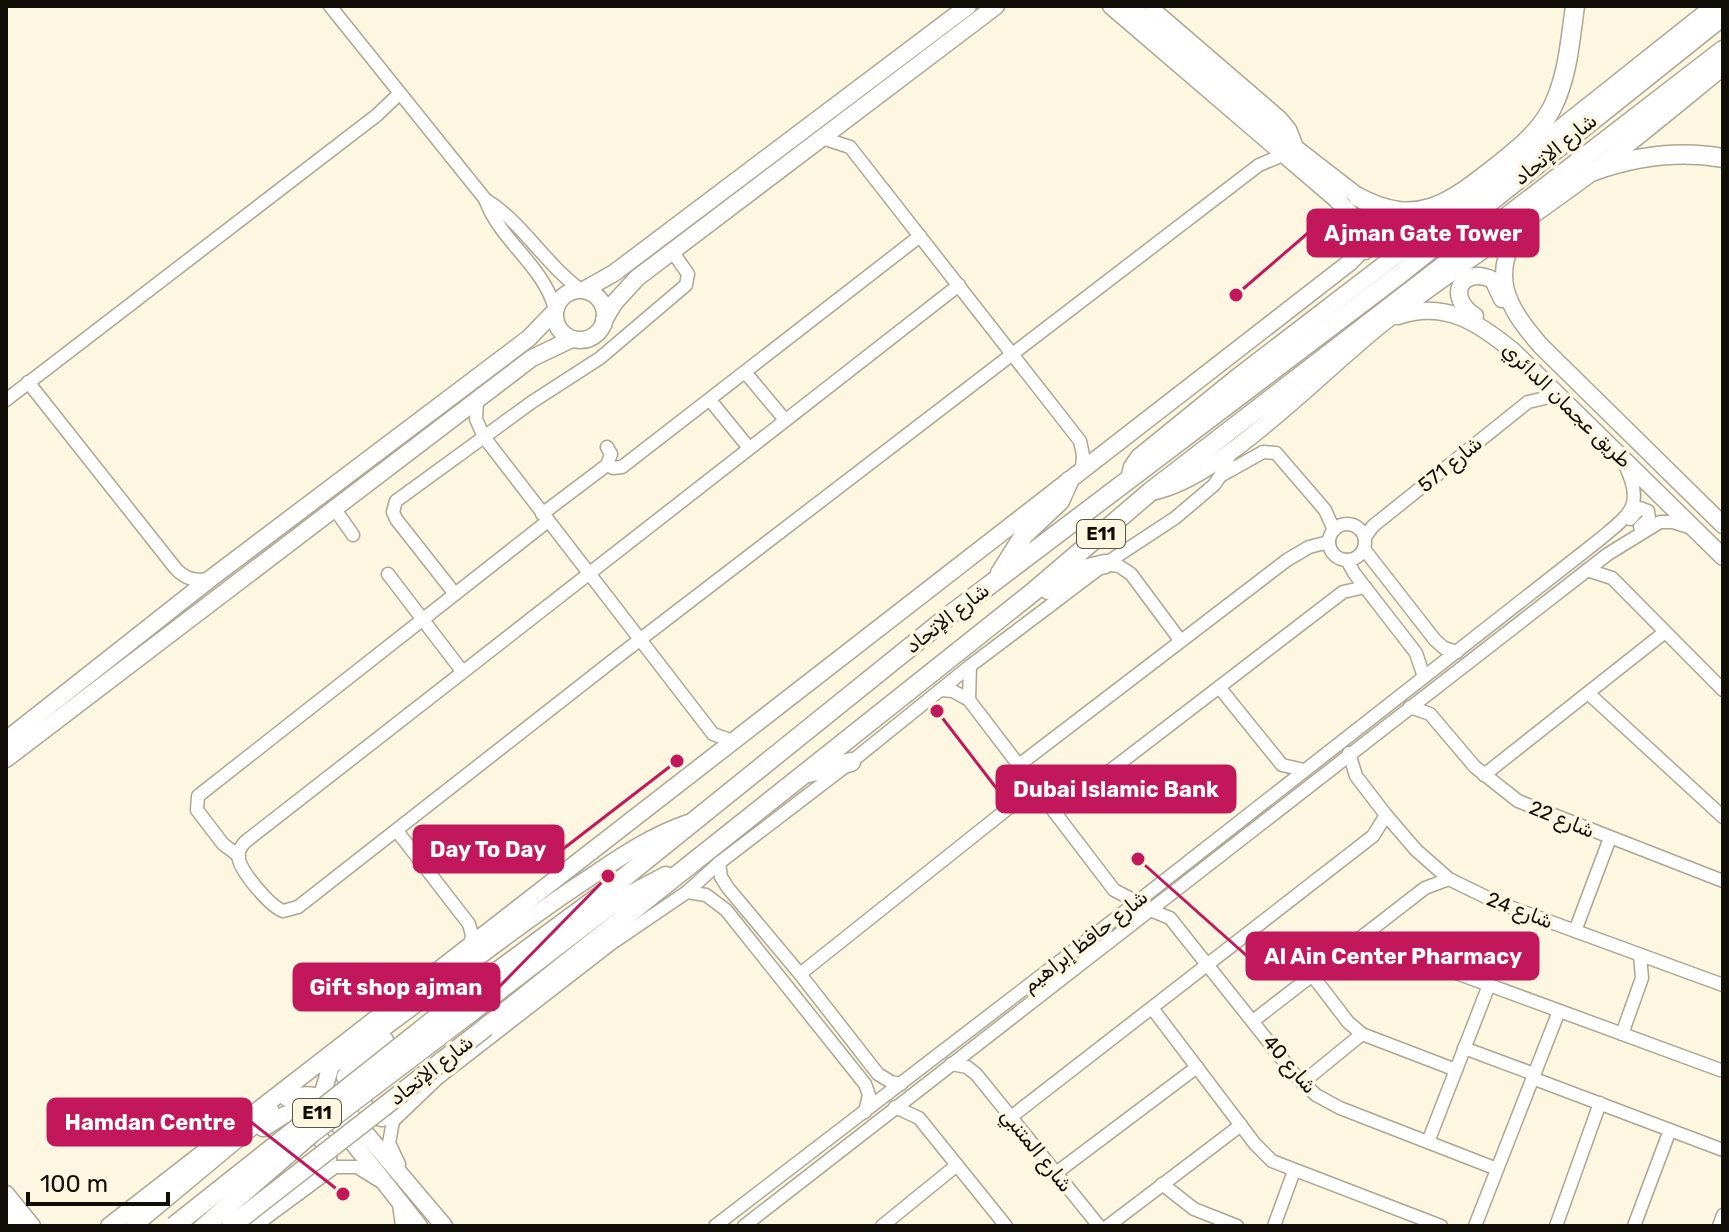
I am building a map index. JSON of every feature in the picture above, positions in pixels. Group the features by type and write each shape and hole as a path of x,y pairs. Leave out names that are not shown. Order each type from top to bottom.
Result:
{"highway":[{"path":"1519,161 1546,131 1566,94 1576,54 1576,6"},
{"path":"1358,197 1399,212 1442,206 1519,148 1538,129 1557,97 1568,62 1576,6"},
{"name":"شارع الإتحاد","path":"174,1226 463,1008 689,822 997,579 1400,274 1723,16"},
{"name":"شارع الإتحاد","path":"231,1226 614,927 1033,592 1150,492 1723,50"},
{"path":"1594,171 1622,161 1664,154 1723,158"},
{"path":"997,579 1016,545 1060,501 1076,475"},
{"path":"1033,592 1050,590 1084,569 1105,564"},
{"path":"802,775 851,762"},
{"path":"205,1226 463,1008 609,906 646,884 686,868"},
{"path":"593,958 614,927"},
{"path":"6,1210 19,1226"}],"main road":[{"path":"6,740 210,579 529,338 567,293 582,290 607,278 968,6"},
{"path":"6,759 532,358 572,339 584,340 595,335 629,285 996,6"},
{"path":"1111,6 1263,136 1382,212 1391,222 1388,235 1376,241 1364,238"},
{"path":"1130,6 1291,152 1356,219 1364,238 1365,252 1359,268 1332,296 1326,310"},
{"path":"1129,479 1139,457 1240,375 1459,208 1714,6"},
{"path":"911,71 916,61 931,49 933,41 930,34"},
{"path":"1150,492 1187,481 1231,451 1386,321 1594,171 1723,67"},
{"path":"1382,212 1412,218 1459,208"},
{"name":"طريق عجمان الدائري","path":"1525,219 1506,252 1503,269 1504,287 1517,316 1540,345 1723,525"},
{"path":"109,1226 1354,260 1364,238"},
{"path":"1513,351 1495,330 1462,306 1459,292 1466,279 1480,275 1493,280 1512,319 1530,339 1540,345"},
{"path":"582,290 599,298 604,309 604,320"},
{"path":"555,310 558,329 572,339"},
{"name":"طريق عجمان الدائري","path":"1386,321 1421,311 1452,313 1476,323 1513,351 1723,557"},
{"path":"1195,383 1212,377 1240,375"},
{"path":"133,1226 287,1098 395,1022 537,914 651,839 689,822"},
{"path":"583,858 624,856"},
{"path":"395,1022 387,1038 346,1074 347,1083 370,1113 376,1118 385,1117 423,1085 438,1078"},
{"path":"331,1065 325,1080 324,1098 333,1121 399,1201 426,1224"},
{"path":"287,1098 302,1095 324,1098 345,1109 426,1224"},
{"path":"250,1131 268,1126 286,1114 296,1113 327,1147 330,1153 328,1159 306,1178 298,1192"},
{"path":"6,1194 32,1226"}],"street":[{"path":"330,6 485,199 496,222 545,284 555,310"},
{"path":"607,447 611,454 607,465 545,518 423,620 198,796 197,810 223,844 239,856 242,866 277,909 288,911 298,907 639,640 1259,165 1291,152 1290,129 1281,118 1151,6"},
{"path":"6,400 402,98"},
{"path":"849,117 850,147"},
{"path":"1259,165 1263,136"},
{"path":"822,138 850,147 1080,441 1083,455 1076,475"},
{"path":"485,199 503,212 553,267 582,290"},
{"path":"607,465 622,467 920,236"},
{"path":"455,594 396,519 393,508 399,498 482,434 600,358 686,285 688,274 672,251"},
{"path":"239,856 245,842 959,285"},
{"path":"745,372 785,420"},
{"path":"1528,402 1538,376"},
{"path":"28,382 176,569 195,581 210,579"},
{"name":"شارع 571","path":"1365,535 1528,402 1558,395"},
{"path":"477,400 476,419 482,434 545,518 713,734 733,741"},
{"path":"710,400 749,448"},
{"path":"451,420 482,434"},
{"path":"1080,441 1108,450"},
{"path":"1222,475 1231,451"},
{"path":"426,1224 425,1196 396,1160 389,1137 396,1117 438,1078 593,958 687,892 719,863 970,666 1105,564 1175,518 1222,475 1263,452 1276,453 1325,510 1336,556 1347,560 1357,557 1365,535"},
{"name":"شارع حافظ إبراهيم","path":"715,1226 1137,902 1626,518 1635,501 1634,484 1620,455"},
{"path":"334,508 353,535"},
{"path":"1599,540 1621,528 1637,510 1646,509 1650,513 1649,519 1620,546"},
{"name":"شارع حافظ إبراهيم","path":"744,1226 1608,554 1660,522 1673,522 1695,529"},
{"path":"1019,765 1287,560 1349,524 1365,535 1435,640 1444,648 1457,652"},
{"path":"1129,550 1131,574"},
{"path":"1608,554 1612,578"},
{"path":"1347,560 1416,653 1424,677"},
{"path":"1105,564 1119,566 1131,574 1180,640"},
{"path":"1587,570 1612,578 1723,690"},
{"path":"1055,813 1343,592 1354,573"},
{"path":"388,574 462,671"},
{"path":"1343,592 1365,587"},
{"path":"1484,775 1665,632"},
{"path":"1416,653 1430,653 1435,640"},
{"path":"969,700 970,666"},
{"path":"1219,687 1282,765 1283,788"},
{"path":"940,690 953,691 969,700 1019,765 1114,890 1119,905 1115,918"},
{"path":"1430,692 1430,714"},
{"path":"1588,693 1723,817"},
{"name":"شارع 22","path":"1410,707 1430,714 1484,775 1518,801 1723,881"},
{"path":"713,734 713,757"},
{"name":"شارع 24","path":"1349,753 1356,776 1386,815 1449,879 1496,902 1723,985"},
{"path":"1282,765 1304,770"},
{"path":"1330,768 1356,776"},
{"path":"800,974 1035,787"},
{"path":"1011,1117 1373,836 1386,815"},
{"path":"1373,836 1398,830"},
{"path":"397,831 469,924 472,935 470,946"},
{"path":"1575,931 1610,838"},
{"path":"719,863 724,883 872,1066 886,1080 901,1084"},
{"path":"1425,888 1433,866"},
{"path":"1253,1021 1425,888 1449,879"},
{"path":"1114,890 1137,902"},
{"path":"687,892 706,895 726,910 860,1077 869,1095 865,1112"},
{"path":"1170,894 1170,918"},
{"path":"726,910 728,903 738,901"},
{"name":"شارع 40","path":"1150,910 1170,918 1302,1083 1331,1105 1497,1169"},
{"path":"469,924 490,930"},
{"path":"1366,934 1398,951 1723,1071"},
{"path":"1622,1034 1642,978 1640,955"},
{"path":"1642,978 1662,963"},
{"path":"1312,975 1348,1022 1362,1034 1456,1070"},
{"path":"1428,1142 1489,985"},
{"path":"1152,1008 1263,1153 1294,1171 1441,1226"},
{"path":"1475,1226 1559,1011"},
{"path":"1302,1083 1362,1034"},
{"path":"975,1046 976,1074"},
{"path":"1464,1048 1723,1150"},
{"name":"شارع المتنبي","path":"951,1064 967,1067 976,1074 1099,1226"},
{"path":"860,1077 868,1075 872,1066"},
{"path":"1056,1173 1197,1067"},
{"path":"915,1092 914,1102 919,1118"},
{"path":"1556,1226 1600,1103"},
{"path":"895,1107 908,1110 919,1118 1003,1225"},
{"path":"1108,1226 1241,1125"},
{"path":"1634,1226 1670,1130"},
{"path":"255,1226 331,1169 345,1165 357,1167 388,1186"},
{"path":"882,1226 957,1165"},
{"path":"1274,1226 1294,1171"},
{"path":"1162,1184 1194,1209 1237,1226"},
{"path":"1719,1226 1723,1215"}],"place":[{"name":"Ajman Gate Tower","path":"1236,295"},
{"name":"Dubai Islamic Bank","path":"937,711"},
{"name":"Day To Day","path":"677,761"},
{"name":"Al Ain Center Pharmacy","path":"1138,859"},
{"name":"Gift shop ajman","path":"608,876"},
{"name":"Hamdan Centre","path":"343,1194"}]}
